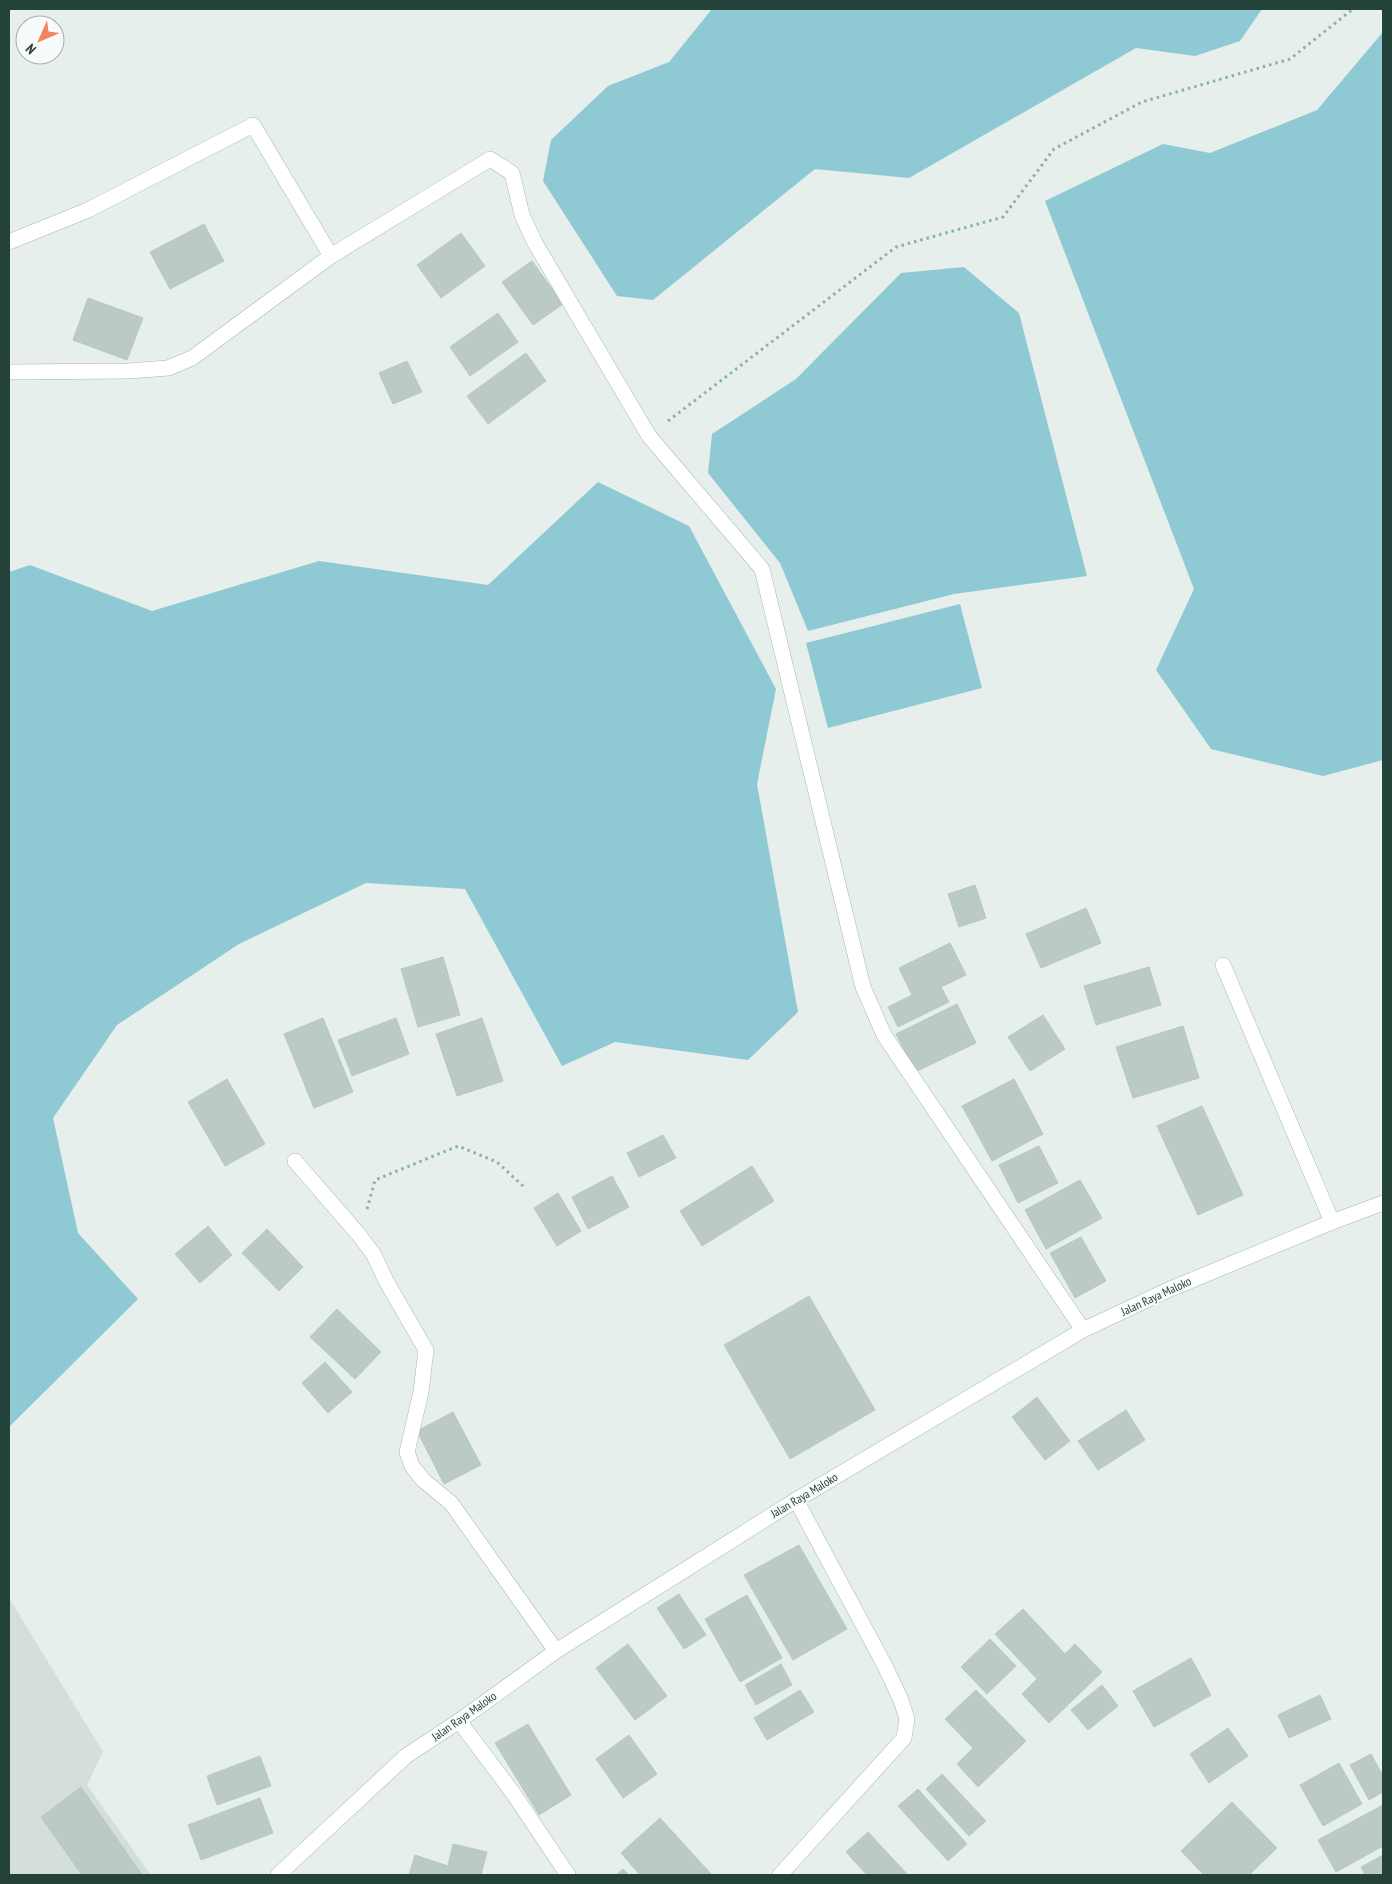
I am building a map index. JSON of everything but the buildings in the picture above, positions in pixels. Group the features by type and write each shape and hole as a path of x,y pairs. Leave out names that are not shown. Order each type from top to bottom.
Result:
{"street":[{"path":"9,242 88,210 253,126 331,256"},
{"path":"9,372 128,371 168,368 192,358 331,256 490,159 512,173 522,215 535,243 649,436 762,569 863,988 884,1035 1083,1330"},
{"path":"1223,965 1332,1222"},
{"path":"295,1161 359,1234 374,1255 386,1281 426,1350 421,1392 406,1452 412,1466 423,1480 451,1503 556,1651"},
{"name":"Jalan Raya Maloko","path":"278,1875 406,1756 556,1651 796,1500 1083,1330 1168,1290 1332,1222 1383,1203"},
{"path":"780,1875 904,1738 906,1719 901,1700 884,1664 796,1500"},
{"path":"458,1721 513,1793 568,1875"}],"path":[{"path":"649,436 896,247 1003,216 1054,149 1142,102 1290,59 1353,9"},
{"path":"359,1234 375,1180 458,1146 497,1162 523,1186"}],"shaded area":[{"path":"9,1598 103,1752 87,1785 151,1875 9,1875"}],"water":[{"path":"712,9 1262,9 1240,41 1195,56 1136,48 909,178 815,169 653,300 617,296 543,181 551,140 608,86 669,62"},
{"path":"1383,32 1383,760 1323,776 1211,749 1156,670 1194,589 1045,201 1163,144 1210,153 1317,110"},
{"path":"964,267 1019,313 1087,576 954,594 808,631 780,563 708,473 712,434 796,379 901,273"},
{"path":"598,482 689,526 776,689 757,784 798,1012 748,1060 615,1042 562,1066 465,889 366,883 239,944 117,1025 53,1118 78,1233 138,1299 9,1427 9,572 30,565 152,611 319,561 488,585"},
{"path":"960,604 982,688 828,728 806,643"}]}
